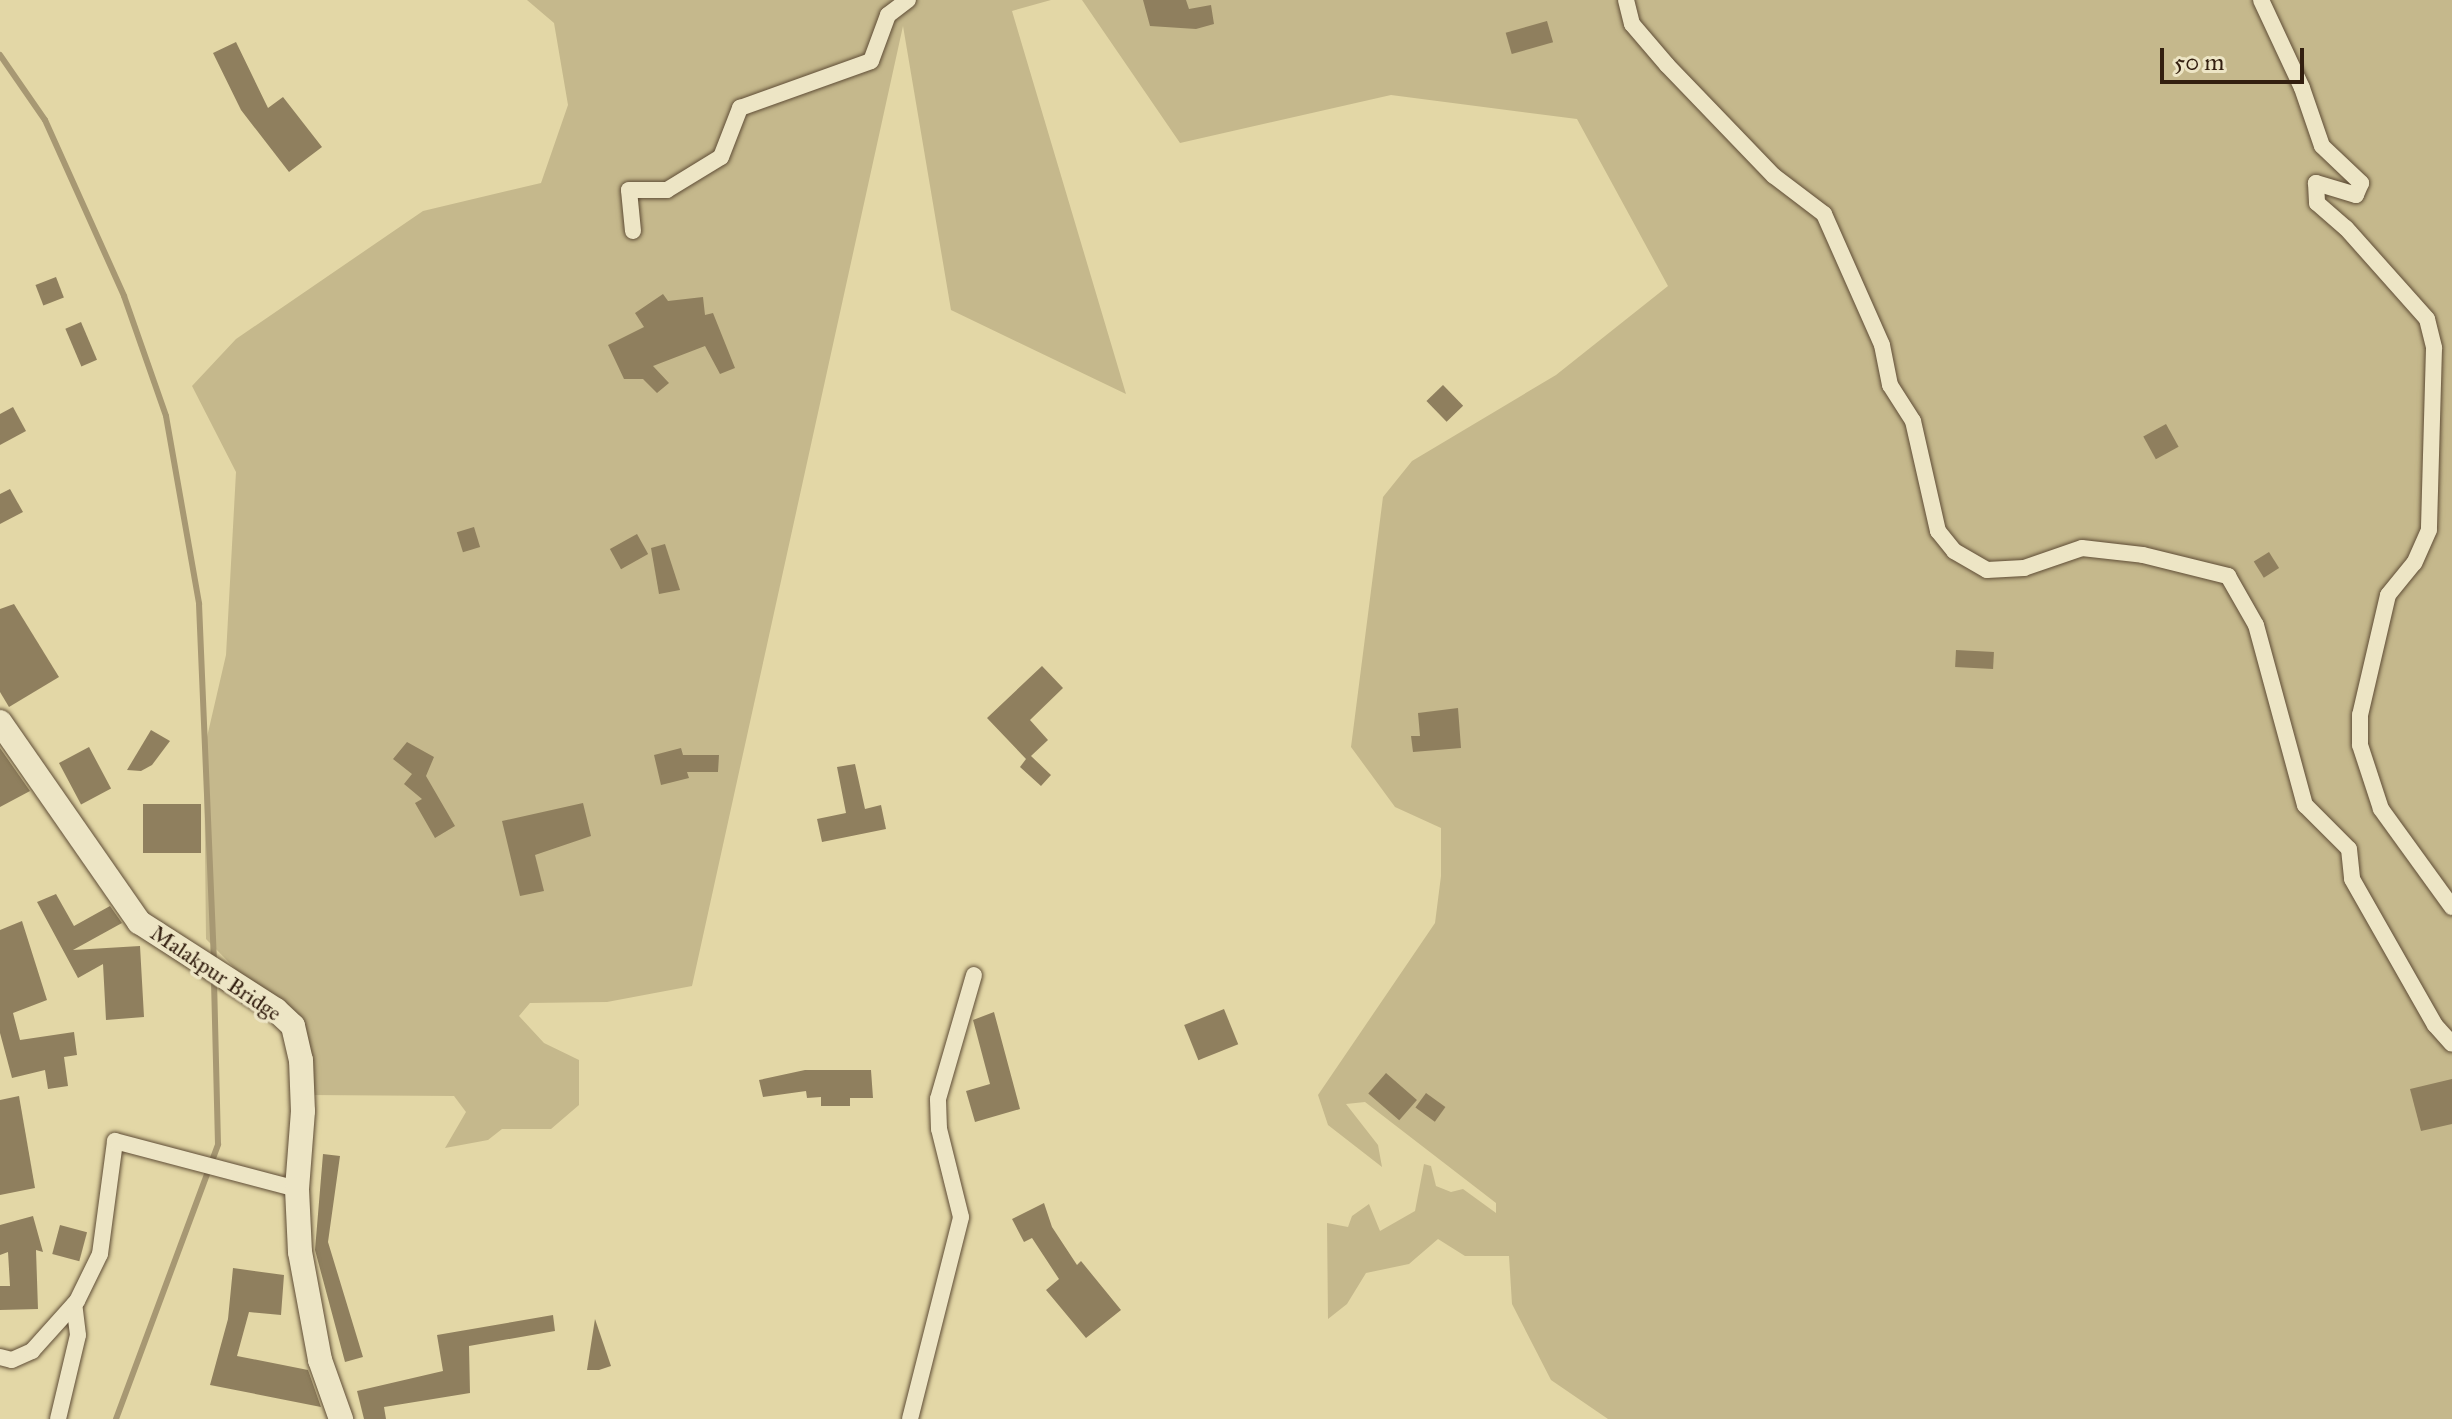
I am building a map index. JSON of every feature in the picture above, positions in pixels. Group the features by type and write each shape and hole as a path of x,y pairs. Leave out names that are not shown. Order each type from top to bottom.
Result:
{"street":[{"path":"633,231 629,190 667,190 721,157 740,108 871,61 888,15 908,0"},
{"path":"1626,0 1632,24 1667,65 1774,176 1824,214 1882,345 1890,385 1913,421 1938,531 1954,551 1987,570 2024,568 2082,548 2143,555 2228,576 2256,625 2305,805 2349,849 2352,879 2435,1025 2452,1044"},
{"path":"2261,0 2302,88 2322,146 2361,183 2361,190 2351,195 2324,181 2316,183 2317,203 2427,319 2434,348 2429,530 2414,563 2388,595 2360,715 2360,745 2381,809 2452,907"},
{"name":"Malakpur Bridge","path":"0,722 139,922 276,1010 293,1026 303,1111 297,1189"},
{"path":"910,1419 961,1217 939,1129 938,1099 974,975"},
{"path":"0,1357 12,1360 32,1351 74,1304 100,1254 115,1141 297,1189 312,1321 341,1419"},
{"path":"58,1419 78,1335 74,1304"}],"shaded area":[{"path":"527,0 1051,0 1012,11 1126,394 951,310 903,26 692,986 607,1002 530,1003 519,1016 544,1043 579,1060 579,1105 551,1129 502,1129 488,1140 445,1148 466,1112 454,1096 309,1095 276,1010 206,939 204,750 226,655 236,472 192,386 236,339 423,211 541,183 568,105 554,23"},
{"path":"1082,0 2452,0 2452,1419 1608,1419 1551,1380 1512,1304 1509,1256 1465,1256 1438,1239 1409,1264 1366,1273 1347,1304 1328,1319 1327,1223 1348,1227 1352,1216 1369,1204 1380,1231 1415,1211 1424,1164 1431,1166 1436,1186 1451,1192 1463,1189 1496,1213 1496,1203 1365,1102 1346,1104 1378,1145 1382,1167 1328,1125 1318,1095 1435,923 1441,876 1441,828 1395,807 1351,747 1383,497 1412,461 1556,375 1668,286 1577,119 1391,95 1180,143"}],"building":[{"path":"1143,0 1186,0 1189,9 1211,5 1214,24 1196,29 1150,26"},
{"path":"1547,21 1553,42 1512,54 1506,33"},
{"path":"236,42 268,108 283,97 322,147 289,172 241,110 213,53"},
{"path":"56,277 64,298 43,305 35,285"},
{"path":"663,294 668,301 703,297 705,315 713,313 735,368 720,374 705,346 653,366 669,383 657,393 643,379 624,379 608,345 644,327 635,313"},
{"path":"81,322 97,360 81,366 65,329"},
{"path":"1443,385 1463,406 1447,422 1426,401"},
{"path":"13,407 26,431 0,445 0,414"},
{"path":"2166,424 2179,447 2156,459 2143,437"},
{"path":"10,489 23,512 0,524 0,494"},
{"path":"474,527 480,547 463,552 457,532"},
{"path":"637,534 648,554 621,569 610,549"},
{"path":"665,544 680,590 659,594 651,548"},
{"path":"2269,552 2279,568 2264,578 2254,562"},
{"path":"14,604 59,677 9,707 0,692 0,609"},
{"path":"1956,650 1994,652 1993,669 1955,667"},
{"path":"1042,666 1063,688 1030,720 1048,740 1031,756 1051,775 1041,786 1020,767 1026,759 987,718"},
{"path":"1458,708 1461,748 1413,752 1411,736 1420,736 1418,713"},
{"path":"151,730 170,741 152,765 141,771 127,770"},
{"path":"407,742 434,757 426,776 455,826 435,838 415,803 422,799 404,784 412,774 393,759"},
{"path":"89,747 111,788 81,804 59,763"},
{"path":"0,748 30,791 0,807"},
{"path":"681,748 683,755 719,755 718,772 687,772 689,778 661,785 654,755"},
{"path":"855,764 865,809 881,805 886,829 822,842 817,819 846,813 837,767"},
{"path":"583,803 591,836 535,855 544,891 520,896 502,821"},
{"path":"143,804 201,804 201,853 143,853"},
{"path":"56,894 74,926 110,906 122,923 73,950 140,946 144,1017 106,1020 103,964 78,978 37,902"},
{"path":"22,921 47,1000 13,1013 20,1040 74,1032 77,1055 64,1057 68,1086 48,1089 45,1070 12,1078 0,1033 0,930"},
{"path":"1224,1009 1238,1044 1198,1060 1184,1025"},
{"path":"994,1012 1020,1109 975,1122 966,1091 990,1084 973,1020"},
{"path":"805,1070 871,1070 873,1098 850,1098 850,1106 821,1106 821,1097 807,1098 806,1091 763,1097 759,1080"},
{"path":"1386,1073 1417,1100 1399,1120 1368,1093"},
{"path":"2452,1079 2452,1124 2421,1131 2410,1089"},
{"path":"1426,1093 1445,1107 1435,1122 1415,1108"},
{"path":"19,1096 35,1188 0,1195 0,1100"},
{"path":"323,1154 340,1156 328,1242 363,1357 345,1362 315,1250"},
{"path":"1044,1203 1052,1227 1077,1265 1081,1261 1121,1310 1086,1338 1046,1290 1059,1279 1032,1238 1024,1242 1012,1219"},
{"path":"33,1216 43,1252 36,1250 38,1309 0,1310 0,1286 10,1286 8,1252 0,1255 0,1225"},
{"path":"60,1225 87,1232 79,1261 52,1254"},
{"path":"233,1268 284,1275 281,1315 249,1312 237,1356 308,1370 321,1407 210,1385 228,1319"},
{"path":"553,1315 555,1331 469,1346 470,1393 384,1407 386,1419 364,1419 357,1391 443,1371 437,1335"},
{"path":"595,1319 611,1366 587,1370"}],"waterway":[{"path":"0,55 45,120 124,296 166,416 199,604 214,962"},
{"path":"116,1419 218,1144 214,977"}]}
